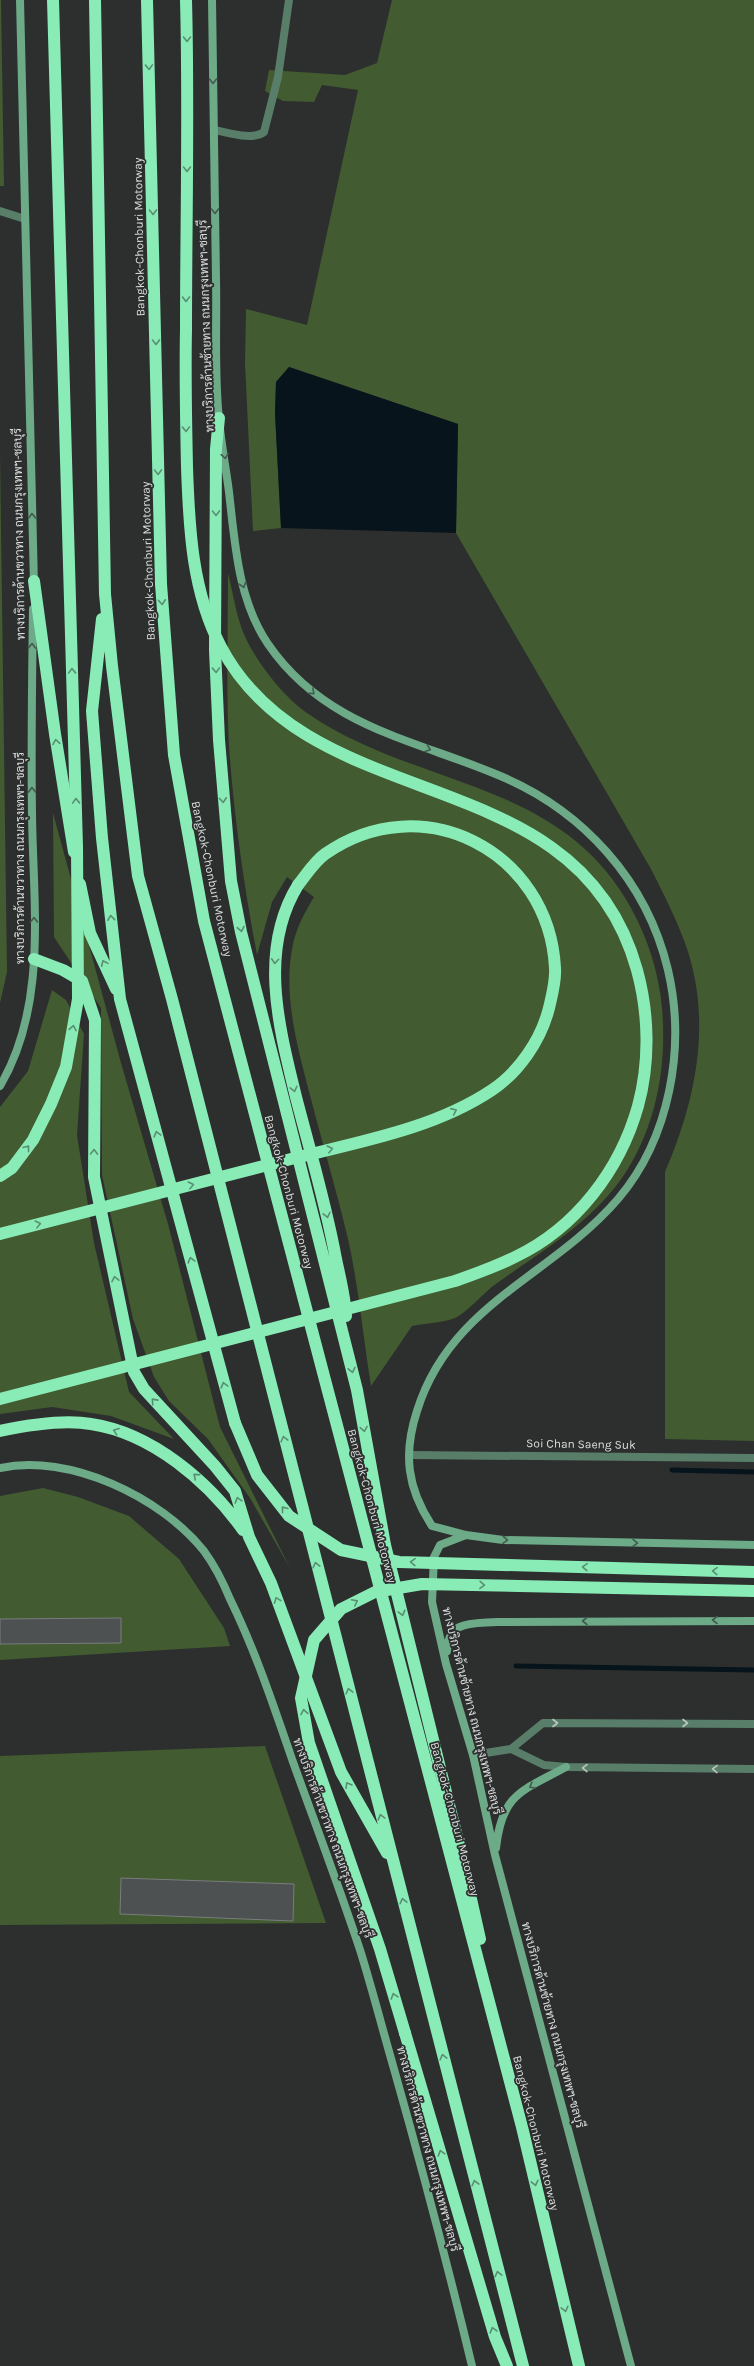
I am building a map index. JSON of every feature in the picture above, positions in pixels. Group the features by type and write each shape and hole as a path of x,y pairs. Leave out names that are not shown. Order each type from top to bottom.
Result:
{"highway":[{"path":"0,1176 12,1168 33,1140 51,1104 66,1067 78,999 77,839 53,0"},
{"path":"95,0 105,594 138,876 172,999 523,2366"},
{"name":"Bangkok-Chonburi Motorway","path":"147,0 161,584 174,755 204,921 522,2127 579,2366"},
{"path":"0,1399 455,1281 518,1256 561,1226 599,1187 610,1172 626,1140 643,1089 646,1058 644,1008 632,952 622,929 580,872 551,847 506,819 457,798 342,755 299,731 267,707 234,670 219,645 197,579 190,533 185,399 186,0"},
{"path":"219,418 216,450 215,650 219,748 232,881 241,932 357,1390 385,1546 458,1841 522,2127"},
{"path":"34,581 55,734 78,873 90,932 120,999"},
{"path":"105,594 92,710 102,838 120,999 235,1423 256,1475 289,1516 341,1550 399,1562 754,1572"},
{"path":"0,1234 358,1142 424,1122 457,1110 494,1089 516,1068 537,1039 546,1018 555,971 547,924 536,898 515,871 502,860 474,840 452,831 407,826 390,828 358,837 324,855 298,885 289,900 281,922 276,950 274,991 290,1071 334,1244 345,1312 347,1349"},
{"path":"34,959 63,970 82,981 95,1020 94,1177 134,1372 144,1389 216,1466 235,1491 249,1537 271,1583 341,1772 395,1868"},
{"path":"0,1431 63,1423 91,1424 116,1430 152,1447 196,1476 228,1508 249,1537"},
{"path":"507,2366 495,2337 380,1948 309,1743 302,1698 314,1640 341,1609 374,1592 422,1584 754,1591"}],"main road":[{"name":"ทางบริการด้านขวาทาง ถนนกรุงเทพฯ-ชลบุรี","path":"0,1086 23,1035 29,1015 34,959 31,702 34,581 20,0"},
{"name":"ทางบริการด้านซ้ายทาง ถนนกรุงเทพฯ-ชลบุรี","path":"212,0 219,418 237,563 254,618 266,641 278,657 308,689 323,702 343,714 382,732 466,762 527,788 547,800 586,830 623,871 640,896 664,951 670,981 676,1040 673,1068 658,1126 634,1178 617,1200 594,1224 482,1311 458,1336 429,1378 422,1396 411,1430 409,1455 411,1482 418,1505 432,1526 466,1535"},
{"name":"ทางบริการด้านขวาทาง ถนนกรุงเทพฯ-ชลบุรี","path":"0,1468 30,1465 48,1467 89,1475 130,1491 156,1506 173,1520 203,1550 214,1566 248,1636 361,1955 438,2222 472,2366"},
{"name":"ทางบริการด้านซ้ายทาง ถนนกรุงเทพฯ-ชลบุรี","path":"466,1535 440,1545 434,1557 432,1602 446,1664 473,1755 495,1855 631,2366"},
{"path":"466,1535 503,1540 754,1545"},
{"path":"446,1664 448,1637 454,1629 468,1624 505,1622 754,1621"},
{"path":"495,1855 498,1825 504,1810 513,1797 566,1767"}],"street":[{"path":"214,130 252,136 260,135 264,132 278,78 289,0"},
{"path":"0,212 25,219"},
{"name":"Soi Chan Saeng Suk","path":"409,1455 754,1458"},
{"path":"473,1755 511,1749 543,1723 754,1724"},
{"path":"511,1749 544,1765 566,1767 754,1769"}],"green space":[{"path":"1,0 4,186 0,186"},
{"path":"392,0 754,0 754,1441 665,1439 665,1172 685,1117 697,1059 699,1030 698,1001 693,972 685,943 651,869 456,533 458,424 289,367 276,382 275,413 281,528 253,531 245,363 246,309 307,325 358,90 322,85 314,102 283,101 265,91 269,70 345,75 377,63"},
{"path":"0,453 7,972 0,1003"},
{"path":"228,573 238,618 248,643 270,677 298,706 307,713 350,738 394,757 484,790 526,809 566,833 601,865 631,908 643,932 652,956 661,995 663,1051 658,1093 645,1134 637,1153 613,1190 582,1221 565,1235 493,1286 459,1316 445,1321 412,1326 371,1386 352,1257 301,1061 290,1002 290,963 293,944 299,925 314,897 287,877 272,902 257,955 252,929 237,825 229,747 227,682"},
{"path":"53,813 121,1063 168,1224 220,1427 290,1568 250,1498 208,1439 169,1401 154,1377 133,1319 102,1175 101,1008 54,937"},
{"path":"52,990 66,1000 84,1034 77,1135 94,1243 129,1392 174,1439 111,1416 52,1407 0,1414 0,1107 28,1071"},
{"path":"43,1488 78,1497 129,1516 179,1559 224,1628 230,1646 0,1660 0,1496"},
{"path":"265,1746 326,1923 0,1925 0,1756"}],"shaded area":[{"path":"289,367 458,424 456,533 281,528 275,413 276,382"}],"building":[{"path":"121,1618 121,1643 0,1644 0,1619"},
{"path":"121,1878 294,1884 293,1921 120,1914"}],"waterway":[{"path":"672,1470 754,1472"},
{"path":"516,1666 754,1670"}]}
